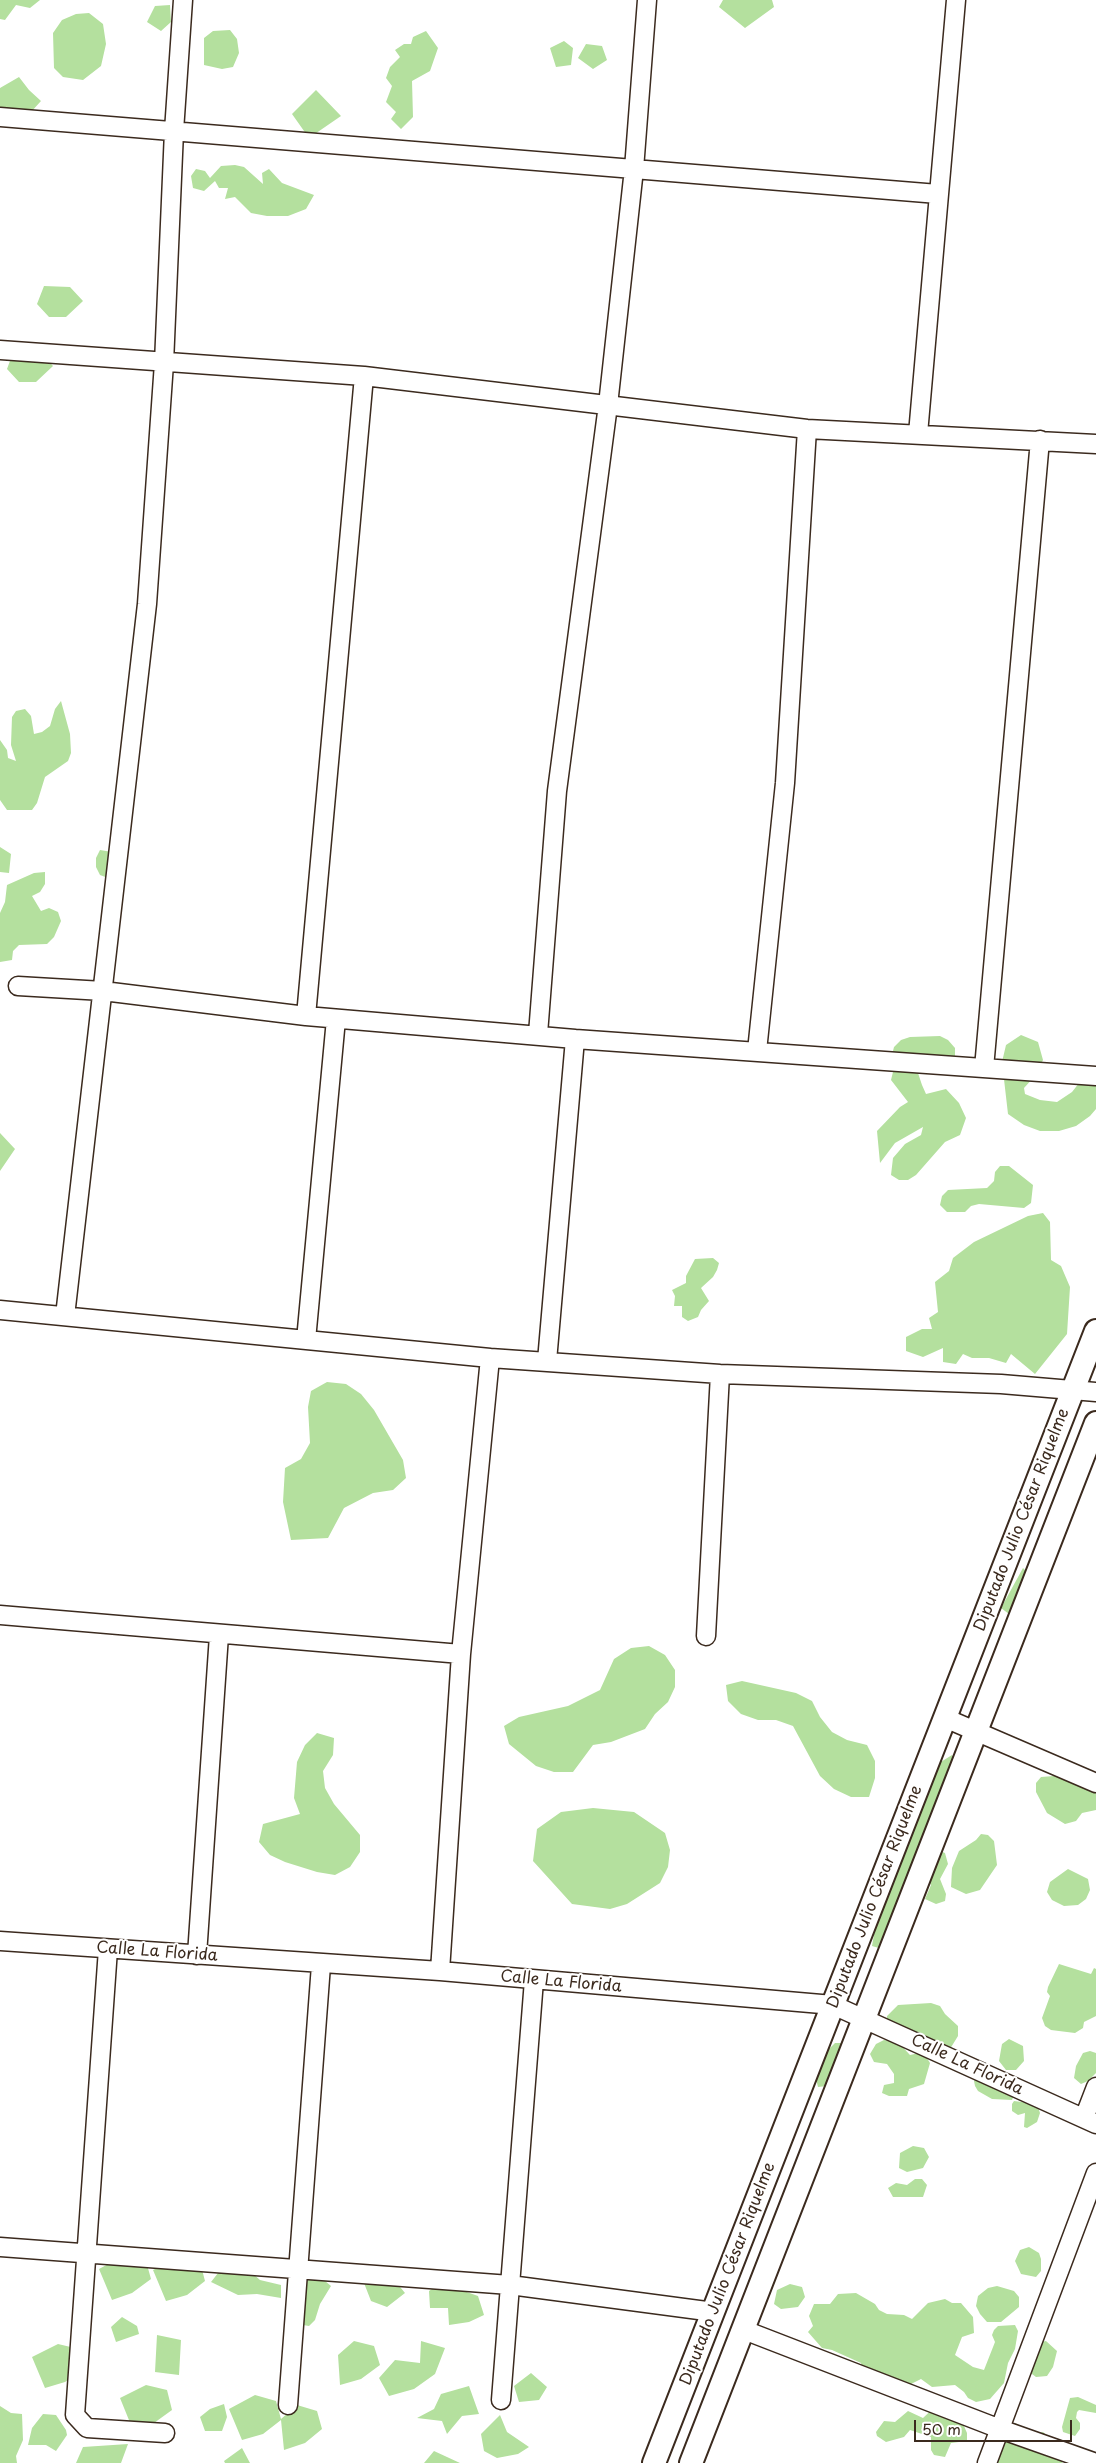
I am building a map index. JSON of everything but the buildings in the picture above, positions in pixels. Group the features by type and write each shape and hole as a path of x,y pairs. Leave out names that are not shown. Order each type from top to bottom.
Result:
{"street":[{"path":"65,1316 147,604 164,362 174,131 183,0"},
{"path":"538,1034 557,791 608,405 634,170 646,0"},
{"path":"918,434 956,0"},
{"path":"0,117 938,194"},
{"path":"0,350 364,376 807,429 1096,444"},
{"path":"306,1016 364,376"},
{"path":"757,1051 785,783 807,429"},
{"path":"984,1068 1040,440"},
{"path":"18,986 102,991 306,1016 538,1034 575,1039 1096,1076"},
{"path":"306,1340 336,1019"},
{"path":"547,1361 575,1039"},
{"path":"0,1310 490,1358 720,1374 1001,1384 1096,1392"},
{"name":"Diputado Julio César Riquelme","path":"654,2463 1096,1331"},
{"path":"440,1971 461,1654 490,1358"},
{"path":"706,1636 720,1374"},
{"name":"Diputado Julio César Riquelme","path":"692,2463 1096,1423"},
{"path":"0,1615 461,1654"},
{"path":"197,1955 219,1634"},
{"path":"945,1718 1096,1783"},
{"name":"Calle La Florida","path":"0,1941 321,1965 440,1971 832,2005 1090,2121"},
{"path":"108,1949 75,2416 87,2428 165,2432"},
{"path":"288,2405 321,1965"},
{"path":"500,2400 534,1980"},
{"path":"1090,2121 1096,2087"},
{"path":"987,2463 1096,2173"},
{"path":"0,2247 510,2285 714,2312"},
{"path":"744,2330 1000,2429 1096,2463"},
{"path":"702,2342 734,2354"}],"green space":[{"path":"0,0 40,0 30,8 16,5 5,20 0,19"},
{"path":"723,0 772,0 774,7 745,28 719,7"},
{"path":"170,5 171,22 161,31 147,22 155,6"},
{"path":"89,13 103,24 106,44 101,66 83,80 63,77 54,68 53,33 62,20 76,14"},
{"path":"230,30 237,39 239,53 233,67 222,69 204,65 204,38 213,31"},
{"path":"426,31 438,48 430,71 412,81 413,117 401,129 391,119 396,112 386,102 392,86 386,78 390,67 400,57 395,50 404,44 411,44 413,37"},
{"path":"564,41 573,48 571,65 556,67 550,48"},
{"path":"586,44 602,46 607,60 593,69 578,58"},
{"path":"19,77 41,101 31,112 16,108 6,112 0,111 0,88"},
{"path":"316,90 341,116 309,138 292,114"},
{"path":"235,165 244,167 263,184 262,173 269,169 282,183 314,195 306,209 288,216 267,216 251,213 235,197 225,199 228,188 219,188 215,181 204,191 193,188 191,176 196,169 205,171 210,178 221,166"},
{"path":"44,286 70,287 83,301 66,317 49,317 37,304"},
{"path":"14,350 40,352 53,366 36,382 19,382 7,369"},
{"path":"61,701 70,734 71,753 68,761 45,777 37,803 32,810 7,810 0,800 0,740 7,750 8,758 16,761 11,745 12,717 16,711 25,709 31,716 34,734 42,732 50,726 55,709"},
{"path":"0,847 11,854 9,873 0,872"},
{"path":"100,850 118,853 108,878 100,875 96,867 96,858"},
{"path":"45,872 45,884 40,892 32,896 41,911 49,908 58,912 61,921 54,937 47,944 19,945 13,951 12,960 0,962 0,913 5,902 7,885 34,873"},
{"path":"1021,1035 1038,1042 1043,1060 1035,1076 1024,1088 1025,1094 1040,1100 1057,1102 1072,1092 1083,1078 1096,1083 1096,1109 1090,1116 1076,1126 1059,1131 1040,1131 1024,1125 1008,1114 1002,1062 1006,1045"},
{"path":"940,1036 948,1040 955,1048 955,1058 918,1073 926,1094 946,1089 959,1103 966,1118 960,1135 945,1142 916,1175 908,1180 899,1180 891,1175 893,1158 905,1144 921,1135 923,1127 895,1143 880,1163 877,1131 900,1107 908,1102 891,1080 895,1064 892,1055 894,1047 901,1040 910,1037"},
{"path":"0,1133 15,1149 0,1171"},
{"path":"1000,1166 1009,1166 1033,1185 1031,1203 1024,1208 979,1204 971,1206 965,1212 947,1212 940,1205 942,1196 948,1190 987,1188 994,1181 995,1172"},
{"path":"1043,1213 1050,1222 1051,1260 1061,1266 1070,1287 1067,1334 1035,1374 1011,1354 1006,1363 989,1358 972,1358 963,1354 956,1364 943,1362 943,1348 923,1357 906,1351 906,1337 922,1329 932,1329 929,1318 938,1312 935,1282 949,1271 953,1258 974,1242 1028,1216"},
{"path":"713,1258 719,1263 717,1270 713,1277 701,1288 709,1301 698,1317 688,1321 682,1317 682,1306 674,1306 675,1296 672,1290 686,1283 686,1276 695,1259"},
{"path":"327,1382 346,1384 361,1394 374,1410 403,1460 406,1478 393,1490 373,1493 344,1508 328,1538 291,1540 283,1502 285,1468 301,1459 310,1443 308,1407 311,1391"},
{"path":"1023,1568 1028,1573 1018,1614 1009,1614 1001,1608"},
{"path":"649,1646 665,1655 675,1670 675,1687 668,1702 655,1714 645,1729 611,1742 593,1745 573,1772 554,1772 536,1766 509,1744 504,1726 519,1717 568,1706 600,1690 614,1659 631,1648"},
{"path":"742,1681 796,1693 812,1701 820,1717 832,1732 847,1740 867,1745 875,1761 875,1778 869,1797 851,1797 834,1789 820,1776 793,1726 776,1720 758,1720 741,1714 728,1701 726,1685"},
{"path":"317,1733 334,1738 333,1755 323,1771 325,1788 334,1804 360,1835 360,1852 350,1867 335,1875 317,1872 285,1862 270,1855 259,1842 263,1824 300,1814 294,1798 297,1762 305,1745"},
{"path":"952,1755 960,1771 889,1951 872,1946 875,1929 936,1765"},
{"path":"1054,1776 1096,1782 1096,1810 1082,1813 1076,1821 1065,1824 1047,1813 1036,1792 1036,1783 1041,1777"},
{"path":"593,1808 634,1812 665,1833 670,1850 668,1867 660,1883 627,1904 610,1909 572,1904 533,1861 537,1829 561,1812"},
{"path":"981,1834 988,1835 994,1841 997,1865 980,1890 966,1894 951,1887 952,1868 959,1851 976,1840"},
{"path":"940,1851 945,1853 948,1864 940,1879 946,1894 945,1901 936,1904 925,1899 931,1885 926,1877"},
{"path":"1068,1869 1088,1879 1090,1890 1086,1899 1078,1905 1064,1906 1052,1900 1047,1892 1050,1882"},
{"path":"1059,1964 1091,1974 1094,1968 1096,1969 1096,2016 1084,2022 1083,2028 1075,2033 1051,2030 1045,2026 1042,2018 1050,1996 1047,1992 1048,1987"},
{"path":"931,2003 940,2006 945,2014 958,2026 958,2036 950,2049 887,2024 887,2016 898,2005"},
{"path":"1009,2039 1023,2046 1024,2061 1016,2070 1006,2070 999,2061 1002,2044"},
{"path":"884,2040 898,2042 910,2055 919,2053 925,2055 930,2063 924,2084 909,2089 907,2096 889,2096 882,2093 884,2085 894,2083 894,2074 887,2064 874,2062 870,2054 876,2044"},
{"path":"835,2043 841,2043 843,2054 827,2086 818,2087 816,2079 828,2050"},
{"path":"1090,2051 1096,2053 1096,2073 1088,2081 1081,2084 1074,2078 1076,2066 1083,2053"},
{"path":"997,2072 1006,2074 1019,2083 1012,2100 992,2099 978,2091 975,2086 974,2081 978,2075"},
{"path":"1014,2101 1037,2104 1040,2113 1037,2122 1027,2128 1024,2127 1025,2113 1018,2115 1012,2111"},
{"path":"913,2146 924,2148 929,2157 923,2168 907,2172 899,2168 900,2153"},
{"path":"915,2179 922,2179 927,2185 923,2197 893,2197 888,2188 896,2183 907,2185"},
{"path":"1029,2247 1039,2253 1041,2259 1041,2271 1036,2277 1021,2274 1015,2261 1020,2250"},
{"path":"125,2255 146,2261 151,2279 132,2293 112,2300 99,2269"},
{"path":"179,2257 200,2262 205,2281 187,2295 166,2301 153,2270"},
{"path":"244,2266 260,2280 281,2285 281,2298 257,2294 238,2295 211,2282 222,2268"},
{"path":"312,2270 331,2286 320,2304 315,2320 309,2326 285,2322 296,2300 291,2284"},
{"path":"376,2275 396,2282 405,2293 387,2307 371,2301 364,2283"},
{"path":"441,2283 478,2296 484,2315 469,2322 449,2325 448,2308 430,2308 429,2291"},
{"path":"790,2284 802,2287 805,2297 798,2307 781,2309 774,2304 777,2290"},
{"path":"997,2286 1014,2291 1019,2297 1019,2307 1001,2322 987,2322 976,2306 978,2296 988,2288"},
{"path":"856,2293 875,2304 879,2310 887,2314 904,2315 912,2319 928,2303 945,2299 952,2303 961,2303 973,2317 974,2333 962,2337 955,2355 973,2367 984,2370 995,2342 992,2335 994,2330 998,2326 1015,2325 1018,2331 1015,2349 1008,2363 1004,2383 990,2399 976,2402 968,2398 955,2385 932,2387 921,2379 911,2384 901,2384 862,2368 861,2363 832,2350 822,2348 808,2332 813,2326 809,2316 814,2304 830,2304 838,2294"},
{"path":"122,2317 137,2326 139,2334 116,2342 111,2327"},
{"path":"157,2335 181,2340 179,2375 155,2372"},
{"path":"354,2341 374,2346 380,2365 361,2379 340,2385 338,2355"},
{"path":"421,2341 445,2348 435,2374 414,2389 389,2396 379,2378 395,2360 420,2363"},
{"path":"1046,2341 1057,2351 1053,2367 1047,2376 1036,2377 1028,2371 1036,2343"},
{"path":"58,2344 79,2349 84,2368 65,2382 45,2388 32,2357"},
{"path":"531,2373 547,2387 539,2400 519,2402 514,2386"},
{"path":"146,2385 167,2390 172,2410 154,2423 133,2430 120,2398"},
{"path":"469,2386 479,2414 462,2416 447,2434 442,2421 417,2418 434,2409 441,2394"},
{"path":"255,2395 276,2401 281,2419 297,2405 317,2411 322,2429 305,2443 284,2450 281,2420 263,2434 242,2440 229,2409"},
{"path":"1078,2397 1096,2405 1096,2413 1079,2410 1077,2412 1076,2418 1080,2423 1080,2429 1075,2436 1063,2432 1062,2427 1070,2398"},
{"path":"940,2402 960,2417 967,2433 967,2441 951,2443 945,2457 934,2455 931,2450 931,2437 910,2430 904,2437 886,2442 877,2436 876,2432 884,2421 895,2422 908,2411 923,2418"},
{"path":"224,2404 227,2417 222,2431 205,2431 200,2417 210,2409"},
{"path":"0,2406 11,2413 22,2414 23,2440 16,2456 17,2463 0,2463"},
{"path":"43,2414 56,2415 66,2430 67,2435 56,2451 46,2445 28,2445 32,2428"},
{"path":"500,2415 507,2432 529,2447 518,2454 497,2458 484,2451 481,2434"},
{"path":"1015,2423 1035,2434 1043,2432 1050,2438 1056,2458 1063,2463 978,2463 1008,2427"},
{"path":"128,2444 121,2463 76,2463 83,2447"},
{"path":"242,2448 250,2463 225,2463 224,2461"},
{"path":"434,2451 460,2463 424,2463"}]}
